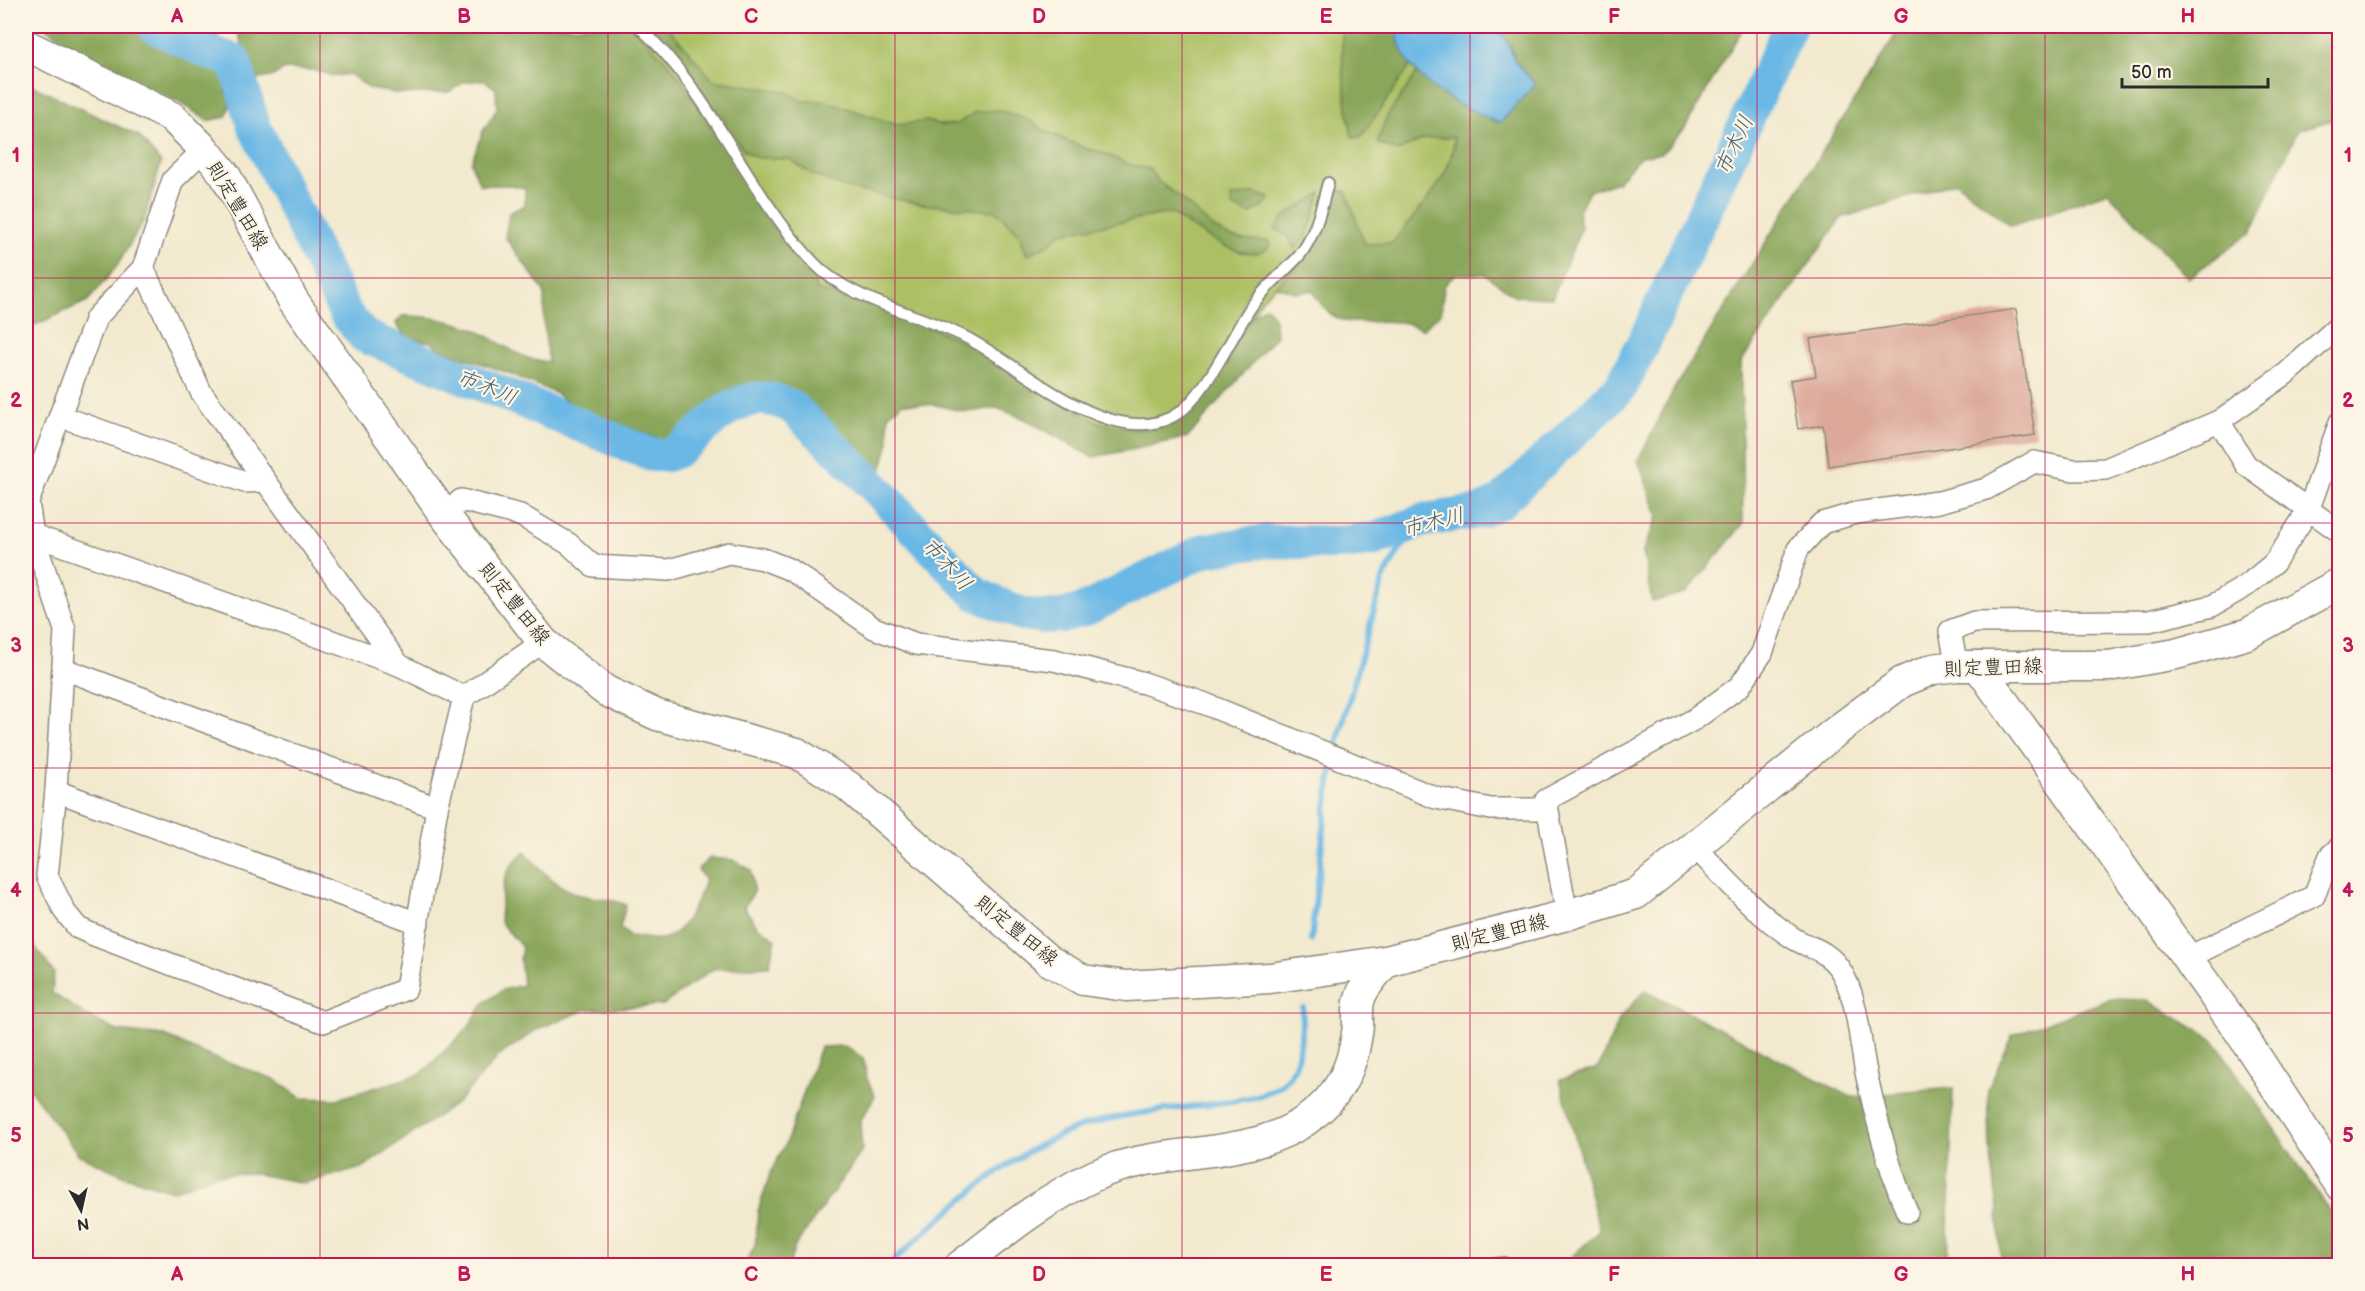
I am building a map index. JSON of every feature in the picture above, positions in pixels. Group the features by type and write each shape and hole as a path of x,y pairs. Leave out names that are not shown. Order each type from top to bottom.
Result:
{"main road":[{"name":"則定豊田線","path":"26,45 172,117 204,149 225,175 293,300 445,516 543,642 606,690 657,715 797,753 848,786 1048,960 1083,980 1126,986 1270,978 1386,961 1567,915 1636,894 1834,732 1902,682 1933,669 1968,666 2109,666 2168,656 2247,634 2340,583"},
{"path":"1968,666 2240,1032 2340,1185"},
{"path":"960,1266 1041,1206 1097,1175 1148,1160 1268,1141 1306,1120 1326,1103 1346,1076 1354,1054 1360,998 1386,961"}],"street":[{"path":"204,149 173,180 143,267 96,318 28,502 33,535 65,630 56,790 47,876 65,912 78,928 323,1022 406,989 437,808 464,697 543,642"},
{"path":"143,267 201,392 399,665"},
{"path":"1567,915 1546,800 1695,719 1740,686 1762,653 1798,549 1822,523 1856,513 1939,502 1986,489 2034,462 2074,470 2106,469 2219,421 2287,373 2340,325"},
{"path":"60,417 245,482 264,481"},
{"path":"2219,421 2246,465 2340,532"},
{"path":"1968,666 1950,631 1974,622 2149,621 2212,606 2246,586 2274,563 2308,510 2340,422"},
{"path":"445,516 461,500 520,514 569,544 593,566 669,570 729,553 763,559 791,570 874,628 916,644 1054,660 1144,683 1203,703 1306,747 1436,798 1491,809 1547,809"},
{"path":"33,535 399,665 464,697"},
{"path":"64,669 437,808"},
{"path":"56,790 418,923"},
{"path":"1694,846 1742,895 1791,937 1819,948 1837,965 1848,983 1867,1078 1897,1186 1907,1212"},
{"path":"2185,959 2314,896 2330,856 2340,847"}],"lane":[{"path":"638,26 676,65 792,237 832,280 854,293 876,299 965,336 1101,418 1138,424 1159,422 1180,412 1210,377 1260,293 1299,256 1318,220 1328,183"},
{"path":"1474,1266 1505,1263 1510,1266"}],"green space":[{"path":"41,26 141,26 142,30 228,75 233,88 225,91 230,104 226,117 207,121 178,102 98,64"},
{"path":"170,26 215,26 220,47"},
{"path":"236,26 631,26 674,69 754,192 813,272 816,290 847,299 873,303 964,342 1100,423 1140,430 1161,426 1186,413 1212,381 1252,316 1266,306 1274,317 1276,336 1188,437 1131,450 1092,457 1025,419 997,408 966,412 936,405 903,403 888,415 889,442 881,471 870,470 789,399 767,393 749,394 733,400 694,435 680,445 663,451 657,438 577,409 555,393 509,373 437,348 432,342 406,336 396,323 402,316 446,320 481,332 520,355 539,361 548,361 544,324 544,291 505,237 509,213 525,205 525,188 508,185 480,185 471,163 483,131 497,109 496,89 484,80 464,82 449,92 402,94 370,89 350,74 333,76 313,70 285,69 271,77 253,80"},
{"path":"631,26 1488,26 1475,113 1397,151 1424,139 1454,137 1448,166 1441,180 1393,243 1365,244 1329,201 1322,233 1305,258 1262,299 1212,381 1186,413 1161,426 1140,430 1100,423 873,303 847,299 816,290 813,272"},
{"path":"649,26 667,26 713,80 788,92 801,101 825,101 898,125 927,121 942,125 957,124 975,112 999,110 1027,119 1045,131 1087,149 1101,152 1130,165 1149,169 1160,183 1217,229 1234,238 1269,241 1269,247 1259,253 1233,250 1170,213 1061,233 1051,243 1027,255 1019,234 996,211 920,204 843,187 813,175 789,159 758,158 744,151 678,59"},
{"path":"1343,26 1396,26 1399,43 1411,65 1361,137 1352,137 1347,109 1343,68"},
{"path":"1488,26 1744,26 1684,129 1662,153 1641,156 1617,182 1589,191 1578,212 1581,229 1552,298 1515,296 1484,274 1455,274 1444,286 1441,313 1423,329 1401,322 1350,322 1330,314 1312,290 1298,293 1275,286 1305,258 1322,233 1331,191 1346,191 1365,244 1392,243 1432,193 1448,165 1453,151 1454,137 1424,139 1397,151 1377,143 1387,116 1417,73 1453,101 1499,123 1535,84 1515,61 1510,43 1498,30"},
{"path":"1901,26 2339,26 2339,118 2298,130 2251,232 2188,278 2108,192 2011,226 1956,182 1841,218 1741,362 1743,524 1687,592 1652,602 1643,551 1658,516 1638,460 1675,387"},
{"path":"26,83 139,136 161,163 144,220 117,266 88,301 26,329"},
{"path":"1254,193 1270,198 1264,206 1250,214 1232,206 1231,197"},
{"path":"1321,193 1307,236 1295,249 1287,236 1275,228 1286,215"},
{"path":"26,710 33,732 26,796"},
{"path":"525,852 545,873 568,890 576,894 626,905 620,927 629,936 654,939 670,936 684,924 705,881 698,869 710,858 733,860 751,870 754,892 744,907 757,926 776,939 769,966 713,969 663,1005 585,1010 538,1029 499,1056 458,1102 362,1168 304,1183 252,1173 214,1175 172,1191 125,1176 79,1155 26,1084 26,926 33,944 54,973 52,993 84,1014 117,1031 165,1036 211,1057 274,1079 301,1098 337,1099 421,1074 468,1028 483,1004 503,990 523,985 520,959 522,947 500,922 502,892 507,874 511,866"},
{"path":"1645,990 1851,1097 1953,1088 1947,1265 1572,1265 1570,1258 1600,1231 1560,1080 1598,1068 1620,1018"},
{"path":"2111,999 2147,1000 2214,1040 2333,1216 2339,1228 2339,1265 2001,1265 1998,1208 1990,1151 1988,1090 2012,1035"},
{"path":"845,1046 863,1058 867,1079 875,1096 860,1122 862,1151 795,1246 789,1265 744,1265 755,1246 758,1211 770,1174 786,1143 820,1047"}],"water":[{"path":"1396,26 1488,26 1505,37 1515,61 1535,84 1500,123 1483,116 1449,99 1419,75 1407,61"}],"building":[{"path":"2016,309 2035,435 1829,466 1823,425 1798,429 1790,380 1816,376 1810,339"}],"waterway":[{"name":"市木川","path":"154,26 209,53 234,60 254,126 346,314 364,336 652,455 667,455 675,452 715,419 743,402 758,399 775,400 793,408 863,475 976,594 1022,614 1043,617 1062,616 1086,609 1205,550 1268,541 1340,543 1375,539 1424,520 1478,512 1500,502 1621,387 1790,26"},
{"path":"1311,940 1327,801 1336,747 1383,579 1398,552 1424,520"},
{"path":"888,1266 984,1182 1038,1146 1067,1132 1096,1122 1125,1116 1247,1098 1278,1087 1292,1072 1296,1062 1301,1040 1303,1008"}]}
